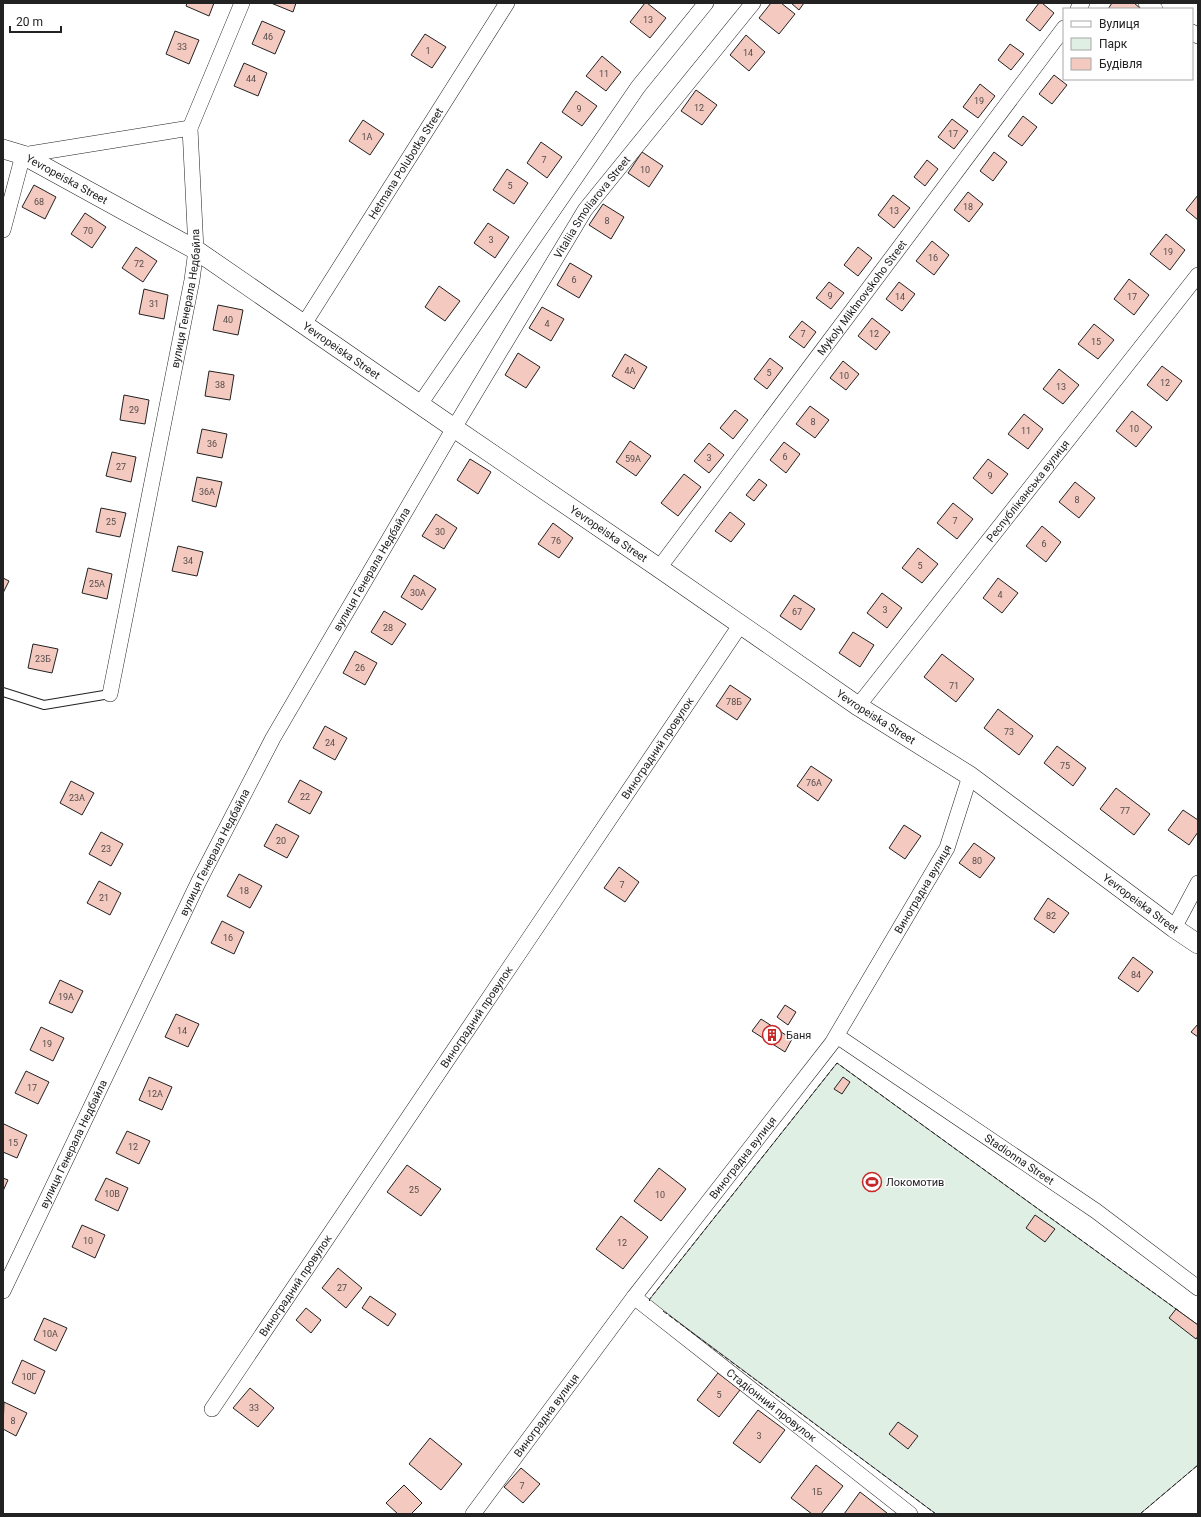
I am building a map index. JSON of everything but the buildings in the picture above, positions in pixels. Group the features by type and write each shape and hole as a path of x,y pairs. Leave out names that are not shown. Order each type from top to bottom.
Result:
{"street":[{"name":"вулиця Генерала Недбайла","path":"110,694 192,280 196,250 190,128 242,3"},
{"name":"Hetmana Polubotka Street","path":"304,324 507,3"},
{"path":"420,404 638,87 706,3"},
{"name":"Vitaliia Smoliarova Street","path":"454,428 585,210 753,3"},
{"name":"Mykoly Mikhnovskoho Street","path":"659,568 1063,29"},
{"path":"3,230 23,155 190,128"},
{"name":"Yevropeiska Street","path":"3,150 23,155 196,250 858,706 970,776 1174,928 1198,944"},
{"name":"Республіканська вулиця","path":"858,706 1198,275"},
{"name":"вулиця Генерала Недбайла","path":"3,1291 199,880 273,738 454,428"},
{"name":"Виноградний провулок","path":"212,1409 741,624"},
{"name":"Виноградна вулиця","path":"473,1514 634,1297 837,1036 947,848 970,776"},
{"path":"1174,928 1198,883"},
{"name":"Stadionna Street","path":"837,1036 1096,1211 1198,1288"},
{"name":"Стадіонний провулок","path":"634,1297 910,1514"}],"lane":[{"path":"3,692 44,705 110,694"}],"green space":[{"name":"Локомотив","path":"837,1063 1198,1325 1198,1465 1140,1514 936,1514 649,1300"}],"fence":[{"path":"650,1301 649,1300 837,1063 1179,1311"},
{"path":"663,1311 936,1514"},
{"path":"1140,1514 1198,1465"}],"place":[{"name":"Баня","path":"772,1035"},
{"name":"Локомотив","path":"872,1182"}]}
